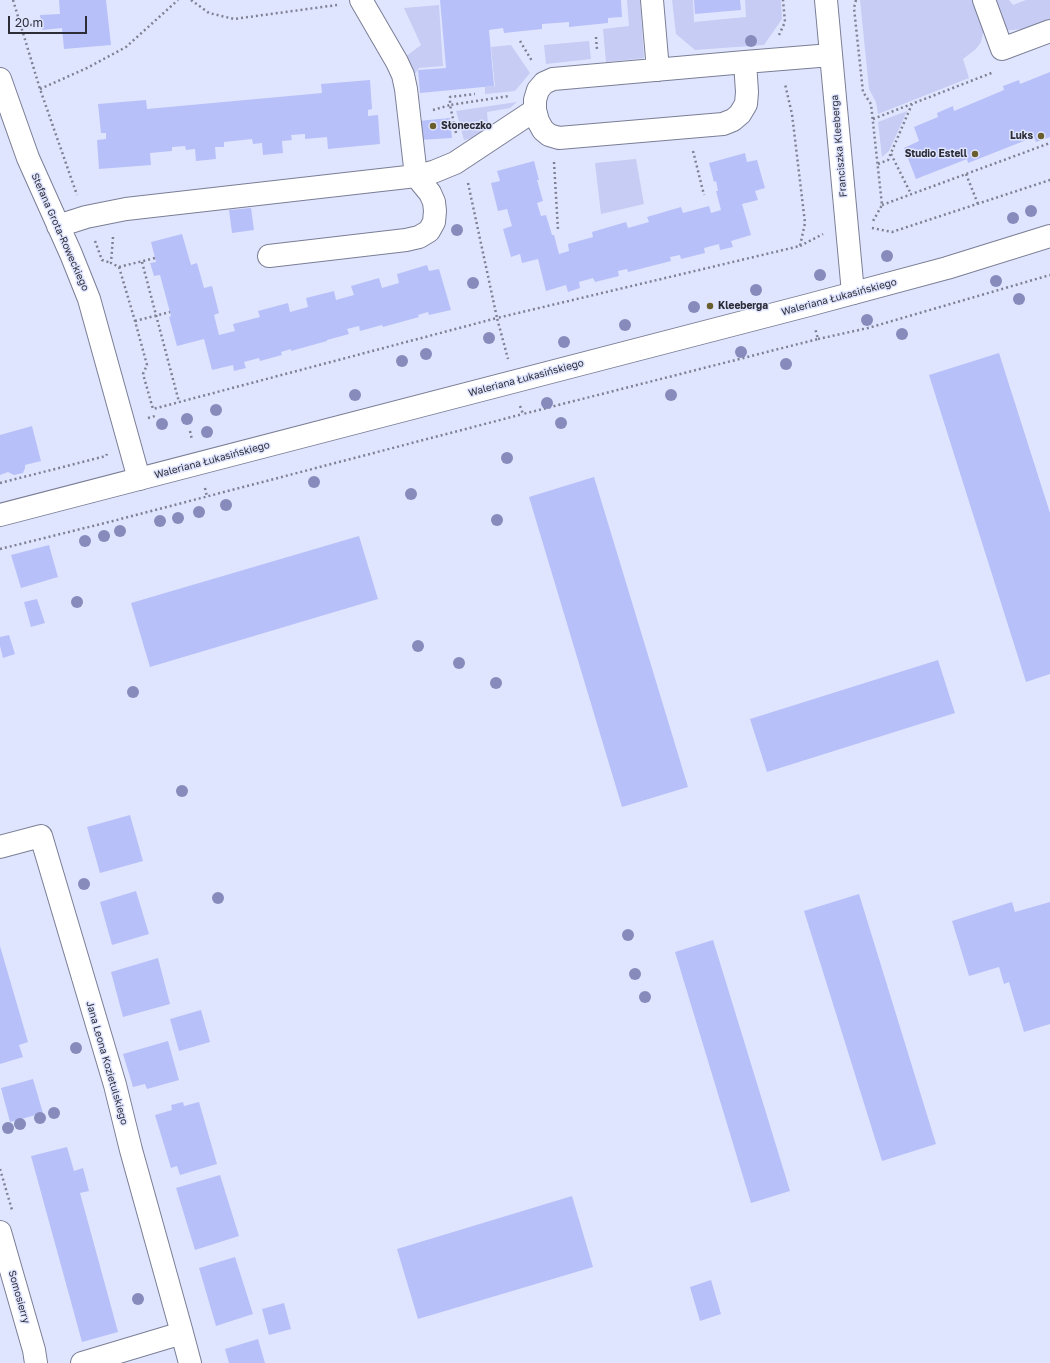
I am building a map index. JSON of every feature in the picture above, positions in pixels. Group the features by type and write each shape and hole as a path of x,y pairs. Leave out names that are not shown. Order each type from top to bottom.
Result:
{"street":[{"path":"652,0 658,70"},
{"name":"Franciszka Kleeberga","path":"826,0 853,293"},
{"path":"984,0 1002,49 1050,31"},
{"path":"269,256 406,240 419,237 429,231 434,222 434,202 430,193 416,176 403,75 361,1"},
{"path":"745,62 747,92 746,104 737,117 723,124 559,138 549,135 543,130 538,121 535,110 535,100 538,90 544,83 553,79 745,62 831,55"},
{"name":"Stefana Grota-Roweckiego","path":"0,79 28,158 72,254 89,299 139,479"},
{"path":"58,226 86,217 126,209 416,176 433,172 455,163 535,110"},
{"name":"Waleriana Łukasińskiego","path":"0,514 853,293 947,268 1050,236"},
{"name":"Jana Leona Kozietulskiego","path":"0,847 41,836 115,1085 131,1150 190,1363"},
{"name":"Somosierry","path":"0,1232 6,1273 34,1350 36,1363"},
{"path":"82,1363 182,1333"}],"path":[{"path":"13,0 40,89 102,260 119,267 156,258"},
{"path":"40,89 87,68 126,47 178,0"},
{"path":"191,0 209,13 234,19 361,1"},
{"path":"856,0 854,8 863,92 871,104 882,205 870,227 892,232 1050,180"},
{"path":"20,26 41,24"},
{"path":"520,41 532,62"},
{"path":"780,59 792,114 805,223 800,246"},
{"path":"873,119 998,70"},
{"path":"450,105 450,97 474,94"},
{"path":"878,164 888,160 912,104"},
{"path":"882,205 1050,142"},
{"path":"890,154 911,194"},
{"path":"553,157 558,230"},
{"path":"966,174 978,204"},
{"path":"466,176 497,318 509,364"},
{"path":"111,263 114,236 128,219 126,209"},
{"path":"119,267 147,365 144,374 153,409 497,318 800,246 826,232"},
{"path":"142,262 179,402"},
{"path":"0,549 207,497 523,414 818,339 883,324 1050,274"},
{"path":"135,321 170,312"},
{"path":"815,326 818,339"},
{"path":"518,402 523,414"},
{"path":"0,483 106,456 109,449"},
{"path":"204,484 207,497"}],"shaded area":[{"path":"627,0 640,0 644,58 606,62 603,29 629,26"},
{"path":"672,0 693,0 694,22 746,17 745,0 781,0 782,19 764,45 695,50 676,34"},
{"path":"860,0 974,0 983,22 983,33 981,42 976,49 963,59 969,78 878,114 876,102 869,89"},
{"path":"995,0 1009,0 1013,5 1026,0 1050,0 1050,24 1032,28 1002,31"},
{"path":"439,5 443,66 419,68 414,75 405,57 421,45 404,8"},
{"path":"589,41 591,59 546,64 544,45"},
{"path":"511,45 530,73 515,91 485,94 485,87 495,86 491,47"},
{"path":"517,102 510,108 487,112 489,134 464,140 456,111"},
{"path":"907,111 889,151 882,157 878,122"},
{"path":"636,159 644,204 601,214 595,163"}],"building":[{"path":"59,0 106,0 111,45 64,49 62,28 42,30 40,15 60,14"},
{"path":"440,0 621,0 622,17 608,18 608,23 569,27 569,22 542,24 542,29 504,33 503,28 489,30 494,86 420,93 418,70 446,68"},
{"path":"694,0 740,0 741,10 695,14"},
{"path":"1050,72 1050,137 1036,142 1034,137 968,163 967,159 916,179 904,148 919,141 914,127 938,117 937,113 953,106 954,111 1004,90 1003,86 1019,80 1020,84"},
{"path":"370,80 372,109 368,110 368,116 378,115 380,144 328,149 327,137 305,139 305,134 291,135 292,140 282,141 283,153 263,155 262,143 253,144 252,139 224,142 224,147 215,147 216,159 196,161 195,149 186,150 185,146 172,147 172,151 150,153 151,165 99,169 97,140 106,139 106,133 101,133 98,104 146,100 147,109 322,93 321,84"},
{"path":"450,118 452,138 419,140 418,121"},
{"path":"745,153 747,162 757,160 765,188 755,191 758,200 742,204 751,235 731,241 733,247 720,250 719,244 704,248 705,253 681,259 680,255 670,257 671,261 628,272 627,269 618,271 619,276 595,282 593,278 579,282 580,288 568,292 566,285 546,291 538,259 522,263 520,254 511,257 503,229 512,226 507,209 498,211 491,183 500,181 497,171 534,161 539,180 537,180 543,201 537,203 541,216 546,215 552,235 554,235 559,254 569,251 568,244 593,237 592,232 626,222 628,228 649,222 647,217 681,207 683,213 709,206 711,213 721,210 716,191 718,191 716,181 714,182 709,163"},
{"path":"251,208 254,230 232,233 229,210"},
{"path":"182,234 191,265 197,263 204,288 212,286 219,313 214,315 219,335 235,331 233,324 260,317 258,311 288,303 290,312 308,307 306,298 334,291 336,300 354,295 351,286 379,278 382,288 399,283 397,274 427,265 429,271 439,269 451,310 429,315 428,312 418,315 419,317 383,327 382,325 360,331 359,326 347,329 349,334 291,351 291,349 281,352 282,355 260,361 259,358 244,362 246,368 234,371 233,365 212,370 204,339 177,346 160,275 154,276 150,263 156,262 151,242"},
{"path":"999,353 1050,513 1050,674 1026,682 929,375"},
{"path":"32,426 41,461 25,465 23,473 14,475 8,472 0,475 0,435"},
{"path":"594,477 688,787 622,807 529,497"},
{"path":"359,536 378,599 150,667 131,603"},
{"path":"49,545 58,577 21,588 11,555"},
{"path":"37,599 45,623 31,627 24,602"},
{"path":"9,635 15,654 3,658 0,646 0,637"},
{"path":"938,660 955,713 767,772 750,719"},
{"path":"130,815 143,861 100,873 87,827"},
{"path":"136,891 149,934 112,945 100,902"},
{"path":"859,894 936,1144 882,1161 804,911"},
{"path":"1012,902 1015,912 1050,902 1050,1024 1024,1032 1009,982 1004,984 999,967 969,976 952,921"},
{"path":"713,940 790,1191 751,1203 675,952"},
{"path":"0,946 28,1042 19,1045 23,1057 0,1064"},
{"path":"158,958 170,1004 123,1017 111,972"},
{"path":"201,1010 210,1042 179,1051 170,1019"},
{"path":"168,1041 179,1080 147,1089 145,1084 133,1087 123,1054"},
{"path":"33,1079 43,1113 10,1122 1,1088"},
{"path":"183,1102 184,1106 199,1102 217,1164 180,1175 177,1166 171,1168 155,1115 172,1110 171,1105"},
{"path":"67,1147 74,1171 83,1168 89,1191 80,1193 118,1332 82,1342 31,1156"},
{"path":"220,1175 239,1236 195,1250 176,1188"},
{"path":"572,1196 593,1267 418,1319 397,1249"},
{"path":"235,1257 253,1314 216,1326 199,1268"},
{"path":"711,1280 721,1314 700,1321 690,1287"},
{"path":"284,1303 291,1329 269,1335 262,1309"},
{"path":"258,1339 265,1363 229,1363 225,1349"}],"place":[{"name":"Słoneczko","path":"433,126"},
{"name":"Luks","path":"1041,136"},
{"name":"Studio Estell","path":"975,154"},
{"name":"Kleeberga","path":"710,306"}]}
